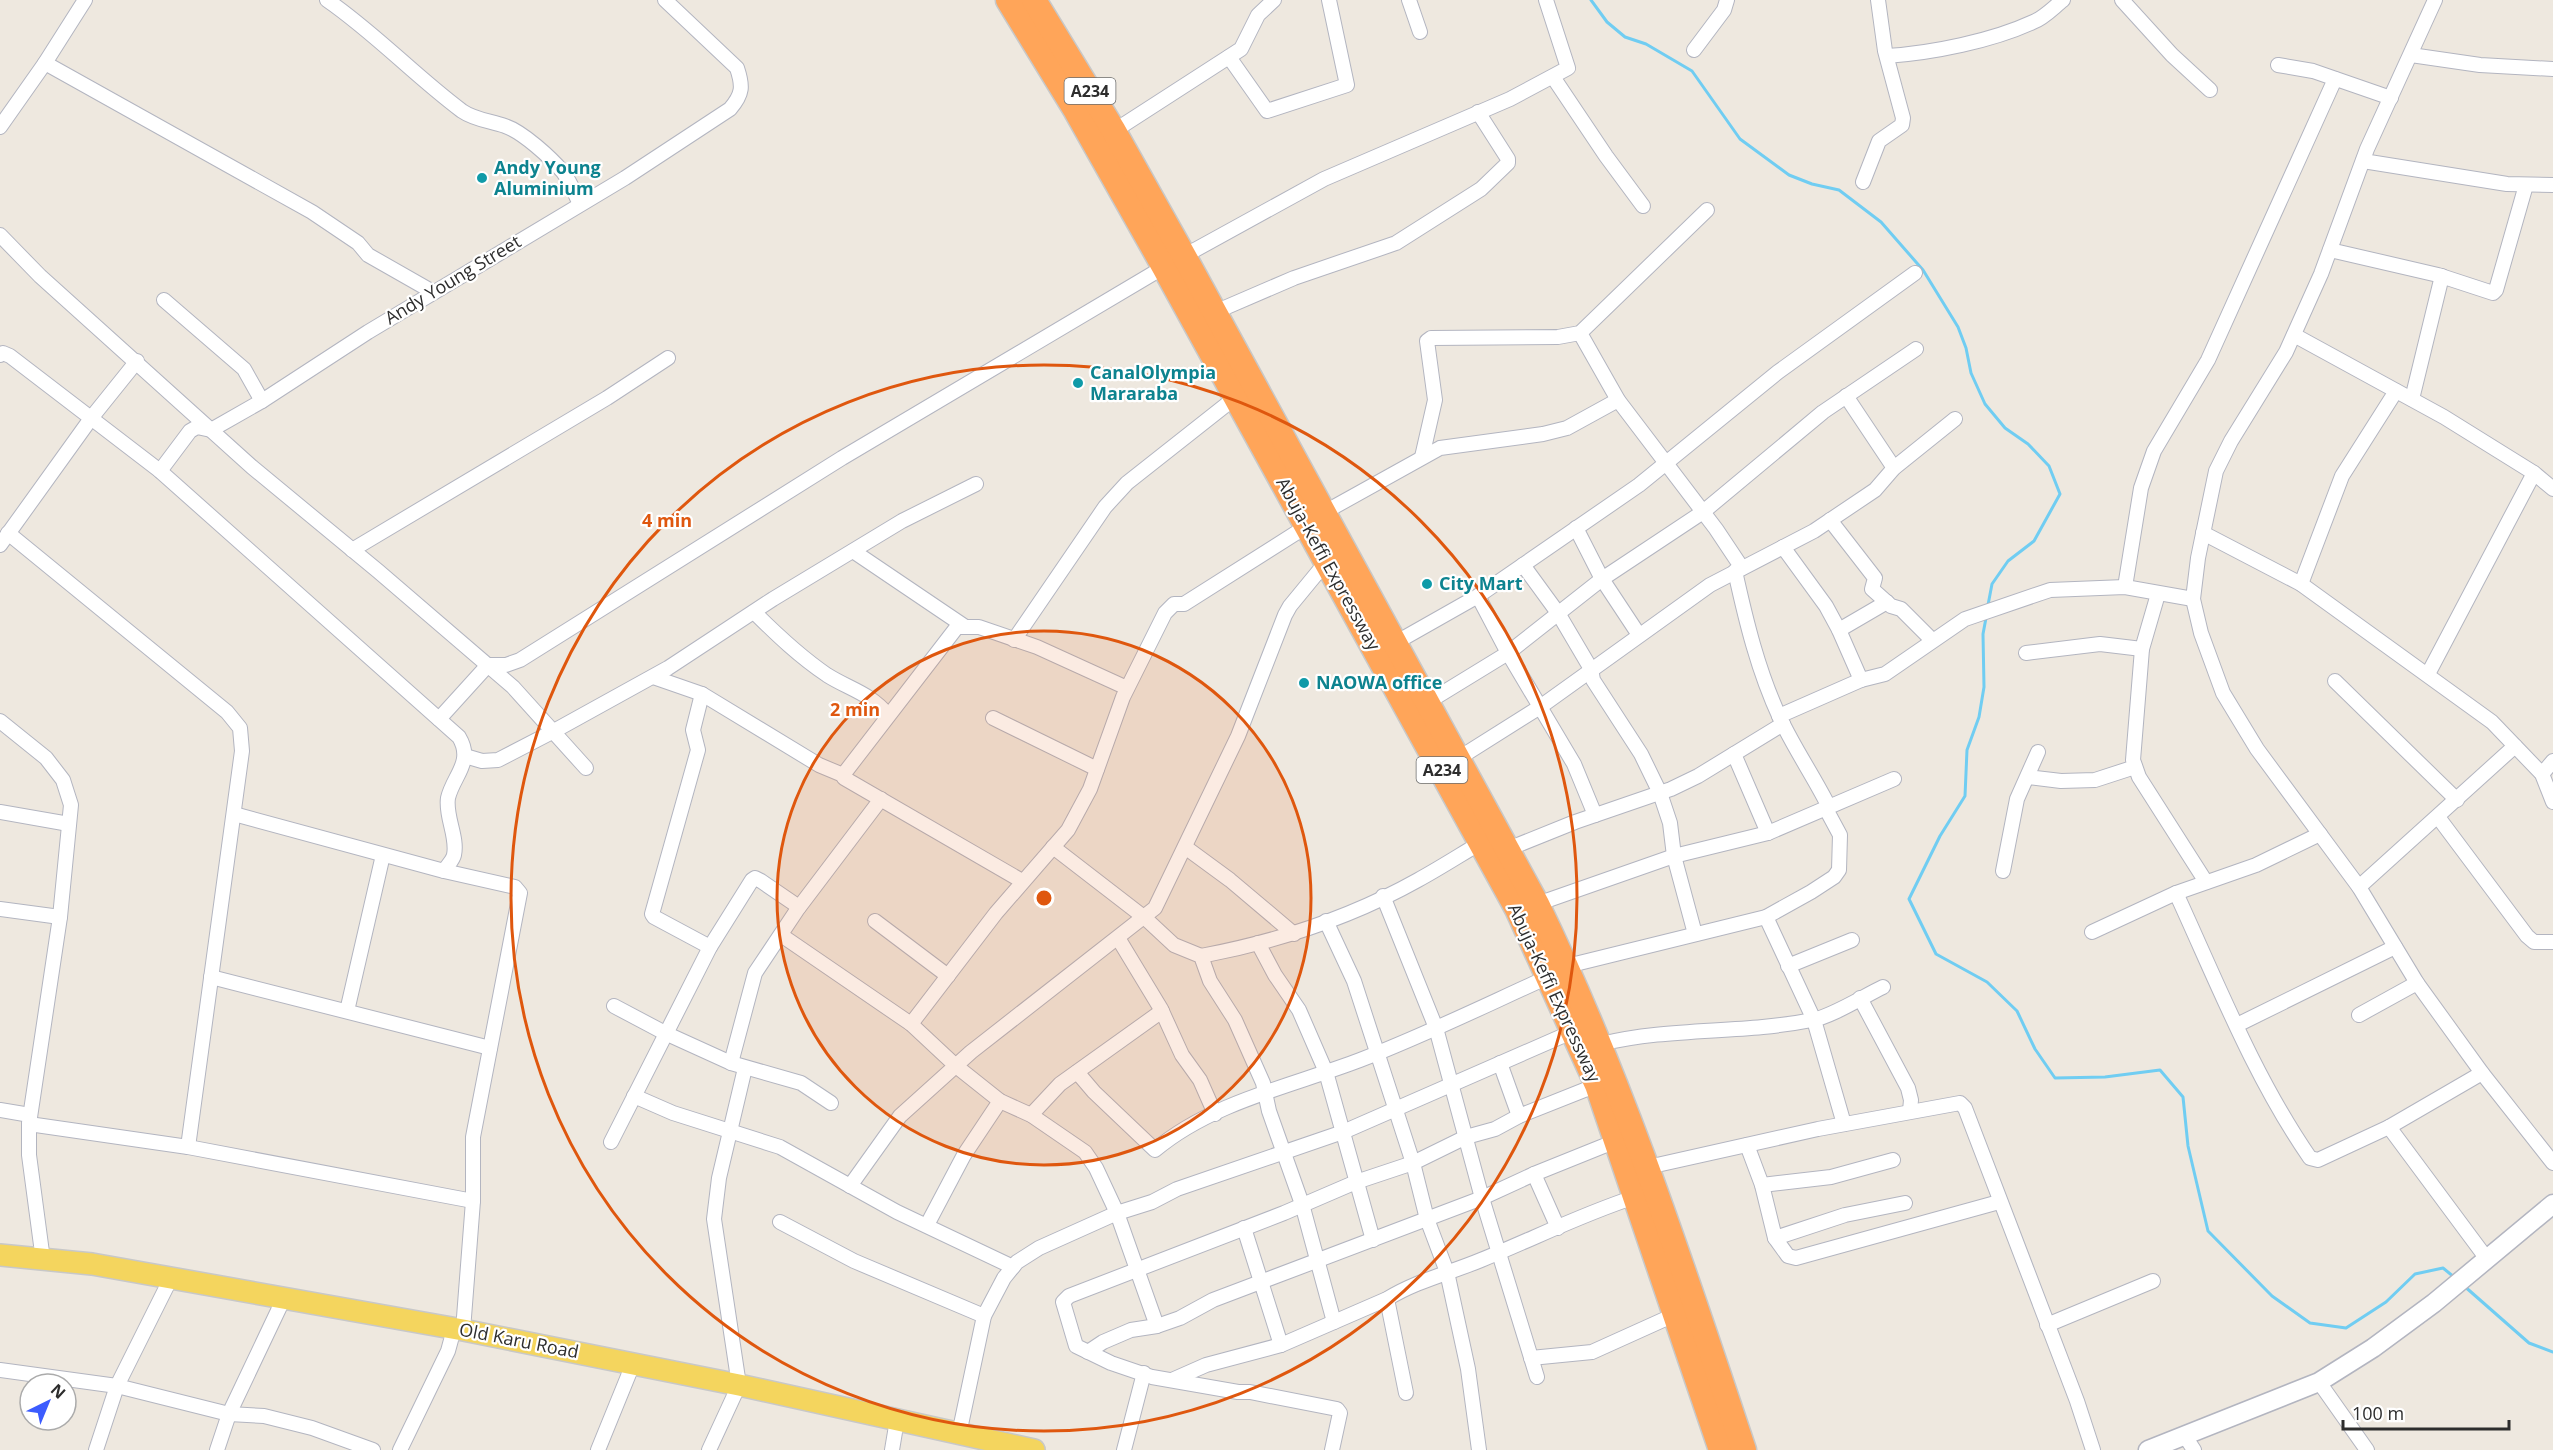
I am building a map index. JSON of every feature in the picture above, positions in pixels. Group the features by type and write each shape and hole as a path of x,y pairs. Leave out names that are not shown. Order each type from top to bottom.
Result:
{"highway":[{"name":"Abuja-Keffi Expressway","path":"1008,0 1076,111 1174,261 1215,312 1315,520 1327,561 1517,909 1601,1044 1648,1167 1744,1450"},
{"name":"Abuja-Keffi Expressway","path":"1034,0 1114,131 1236,397 1395,643 1537,904 1574,1031 1597,1085 1721,1450"}],"main road":[{"path":"2148,1450 2189,1443 2319,1382 2373,1348 2465,1277 2553,1204"},
{"name":"Old Karu Road","path":"0,1255 92,1264 459,1329 740,1385 1034,1450"}],"street":[{"path":"0,127 85,0"},
{"path":"327,0 374,36 419,78 465,112 474,118 507,127 537,147 564,173 580,204"},
{"name":"Andy Young Street","path":"160,471 190,431 197,428 211,430 262,401 433,292 580,204 730,109 740,98 741,81 737,68 665,0"},
{"path":"1114,131 1240,49 1258,15 1274,0"},
{"path":"1229,57 1267,111 1347,86 1329,0"},
{"path":"1409,0 1420,32"},
{"path":"439,719 488,665 506,665 520,660 832,464 1174,261 1324,179 1510,99 1568,68 1568,62 1546,0"},
{"path":"1695,50 1724,10 1727,0"},
{"path":"1863,182 1879,141 1902,125 1903,118 1887,56 1878,0"},
{"path":"1887,56 1956,46 2035,22 2063,0"},
{"path":"2122,0 2172,55 2210,90"},
{"path":"2435,0 2363,161 2330,250 2294,335 2286,352 2231,441 2216,471 2193,599 2201,633 2223,693 2257,749 2359,887 2417,983 2482,1073 2553,1163"},
{"path":"2411,54 2480,65 2553,69"},
{"path":"45,63 312,212 358,243 368,255 433,292"},
{"path":"2278,65 2313,71 2391,98"},
{"path":"1553,77 1643,206"},
{"path":"2125,587 2142,488 2154,451 2208,360 2335,79"},
{"path":"1215,312 1294,278 1396,243 1481,189 1508,164 1508,159 1478,112"},
{"path":"2363,161 2507,184 2553,185"},
{"path":"2330,250 2442,276 2491,293 2496,290 2526,185"},
{"path":"1422,457 1435,400 1427,341 1431,338 1558,337 1580,333 1707,210"},
{"path":"0,235 40,276 252,467 488,665 554,731 586,768"},
{"path":"1395,643 1478,596 1667,464 1723,414 1915,273"},
{"path":"2412,399 2442,276"},
{"path":"164,300 244,369 262,401"},
{"path":"1077,1072 1094,1092 1155,1150 1195,1123 1215,1114 1436,1028 1558,972 1766,917 1837,875 1840,835 1781,720 1748,630 1738,570 1703,512 1618,399 1580,333"},
{"path":"2294,335 2412,399 2534,473 2553,489"},
{"path":"1428,702 1508,653 1602,579 1703,512 1823,412 1916,349"},
{"path":"0,355 3,353 10,356 160,471 459,737 464,746 465,756 449,795 454,855 444,871"},
{"path":"352,549 608,398 668,358"},
{"path":"137,361 92,417 4,539 227,712 240,728 242,751 188,1147"},
{"path":"2301,584 2342,476 2396,391"},
{"path":"1845,396 1894,468"},
{"path":"1014,640 1105,507 1127,483 1236,397"},
{"path":"911,1024 1022,881 1068,830 1090,789 1127,688 1165,613 1174,604 1184,603 1315,520 1422,457 1446,447 1543,434 1567,428 1618,399"},
{"path":"1459,758 1540,707 1710,585 1830,520 1875,490 1894,468 1955,419"},
{"path":"2428,674 2534,473"},
{"path":"465,756 483,761 498,760 554,731 653,676 902,521 976,484"},
{"path":"1830,520 1875,578 1872,589 1893,608 1900,609 1932,640"},
{"path":"1576,528 1602,579 1639,635"},
{"path":"2204,533 2301,584 2492,722 2542,774 2553,802"},
{"path":"1783,547 1826,606 1861,680"},
{"path":"853,551 964,626"},
{"path":"850,1186 900,1116 956,1066 1155,908 1238,736 1285,615 1327,561"},
{"path":"1523,565 1558,613 1592,669 1593,680 1641,754 1660,793 1670,823 1674,856 1695,934"},
{"path":"1508,849 1595,815 1660,793 1698,776 1734,754 1781,720 1861,680 1885,674 1965,619 2050,590 2125,587 2193,599"},
{"path":"2158,594 2142,649 2133,760 2139,777 2206,882"},
{"path":"1478,596 1508,653 1574,764 1595,815"},
{"path":"1839,630 1887,602"},
{"path":"754,612 790,648 841,684 854,687 880,704 888,715"},
{"path":"843,775 953,630 964,626 979,627 1037,646 1127,688"},
{"path":"2026,653 2100,644 2142,649"},
{"path":"653,676 702,694 819,765 843,775 844,778 1022,881"},
{"path":"2336,681 2457,800"},
{"path":"702,694 693,730 698,750 652,914 710,947"},
{"path":"993,718 1097,769"},
{"path":"0,721 46,758 63,780 71,805 60,917 29,1119 29,1155 43,1260"},
{"path":"2359,887 2516,746"},
{"path":"2003,871 2018,799 2037,752"},
{"path":"1734,754 1768,832"},
{"path":"2542,774 2553,761"},
{"path":"2028,777 2061,781 2095,780 2135,767"},
{"path":"1537,904 1674,856 1768,832 1894,779"},
{"path":"730,1063 755,973 799,907 881,799"},
{"path":"0,812 69,824"},
{"path":"234,814 444,871 515,887 520,892 472,1137 473,1201 459,1329 400,1450"},
{"path":"2438,817 2527,936 2534,942 2553,942"},
{"path":"2092,932 2176,893 2256,865 2320,834"},
{"path":"1053,847 1145,918 1174,945 1200,956 1294,934 1417,881 1482,842"},
{"path":"1185,847 1230,880 1294,934"},
{"path":"347,1011 384,855"},
{"path":"611,1142 710,947 730,912 755,878 799,907"},
{"path":"2176,893 2240,1034 2310,1158 2318,1160 2389,1126 2482,1073"},
{"path":"1383,896 1436,1028 1482,1198 1537,1377"},
{"path":"0,909 60,917"},
{"path":"1766,917 1814,1020 1844,1124"},
{"path":"875,921 948,976"},
{"path":"1326,921 1354,981 1413,1163 1427,1219 1447,1272 1468,1369 1479,1450"},
{"path":"781,935 911,1024 956,1066 1000,1101 1031,1115 1085,1152 1096,1168 1117,1213 1157,1326"},
{"path":"1118,938 1162,1011 1182,1055 1200,1080 1215,1114"},
{"path":"1788,966 1852,940"},
{"path":"1258,943 1275,975 1299,1010 1326,1072 1373,1240"},
{"path":"2237,1024 2395,947"},
{"path":"1200,956 1210,981 1234,1020 1263,1083 1282,1152 1302,1204 1334,1322"},
{"path":"211,977 490,1048"},
{"path":"2359,1015 2417,983"},
{"path":"1601,1044 1631,1036 1716,1031 1814,1020 1883,987"},
{"path":"1860,998 1908,1088 1911,1100 1910,1111"},
{"path":"614,1006 730,1063 801,1083 831,1103"},
{"path":"1031,1115 1049,1094 1162,1011"},
{"path":"959,1434 984,1316 1004,1278 1013,1267 1039,1248 1117,1213 1152,1202 1177,1189 1343,1132 1574,1031"},
{"path":"1500,1063 1520,1116"},
{"path":"709,1450 740,1385 714,1219 719,1178 745,1068"},
{"path":"1332,1450 1340,1413 1337,1409 1172,1380 1144,1373 1088,1352 1076,1346 1064,1302 1069,1296 1356,1182 1413,1163 1466,1137 1496,1129 1520,1116 1597,1085"},
{"path":"634,1096 674,1113 780,1147 927,1226 1013,1267"},
{"path":"927,1226 964,1155 1000,1101"},
{"path":"1648,1167 1844,1124 1954,1102 1960,1103 1965,1108 2093,1450"},
{"path":"0,1110 29,1119 473,1201"},
{"path":"2389,1126 2487,1258"},
{"path":"1088,1352 1103,1342 1131,1330 1157,1326 1180,1318 1213,1300 1292,1272 1318,1259 1482,1198 1616,1141"},
{"path":"1747,1145 1762,1185 1775,1238 1788,1256 1796,1258 1999,1202"},
{"path":"1762,1185 1831,1177 1893,1160"},
{"path":"1534,1174 1558,1228"},
{"path":"1172,1380 1206,1365 1281,1345 1388,1299 1400,1291 1499,1253 1598,1209 1635,1197"},
{"path":"1775,1238 1845,1215 1905,1203"},
{"path":"780,1222 854,1261 984,1316"},
{"path":"1244,1228 1281,1345"},
{"path":"96,1450 117,1386 171,1278"},
{"path":"2047,1325 2152,1281"},
{"path":"217,1450 229,1414 284,1298"},
{"path":"1388,1299 1406,1393"},
{"path":"1531,1358 1592,1352 1674,1315"},
{"path":"598,1450 633,1364"},
{"path":"0,1370 117,1386 229,1414 264,1416 312,1428 373,1450"},
{"path":"1124,1450 1144,1373"},
{"path":"2319,1382 2367,1450"},
{"path":"892,1450 897,1420"}],"waterway":[{"path":"1591,0 1607,22 1625,37 1646,44 1692,71 1740,139 1789,175 1812,184 1839,190 1881,222 1923,270 1958,327 1966,348 1971,373 1985,404 2005,428 2028,444 2049,466 2060,494 2034,541 2008,561 1992,584 1988,605"},
{"path":"1986,618 1983,634 1984,687 1979,717 1967,750 1965,796 1940,836 1909,899 1936,954 1987,982 2017,1011 2035,1049 2055,1078 2105,1077 2160,1070 2183,1097 2188,1146 2208,1231 2272,1296 2310,1323 2346,1328 2386,1302 2415,1274 2443,1268 2454,1277"},
{"path":"2463,1285 2529,1343 2553,1352"}],"place":[{"name":"Andy Young Aluminium","path":"482,178"},
{"name":"CanalOlympia Mararaba","path":"1078,383"},
{"name":"City Mart","path":"1427,584"},
{"name":"NAOWA office","path":"1304,683"}]}
